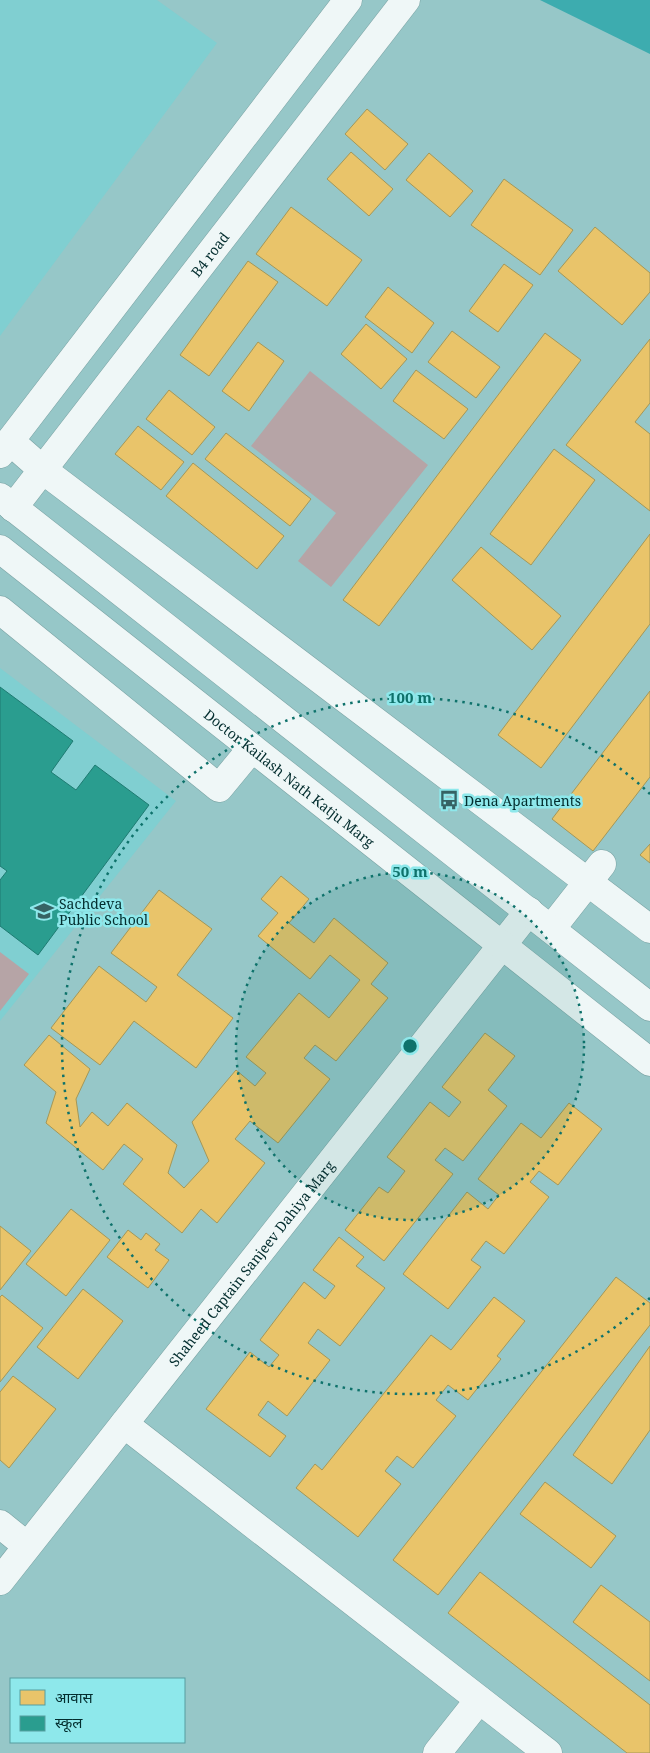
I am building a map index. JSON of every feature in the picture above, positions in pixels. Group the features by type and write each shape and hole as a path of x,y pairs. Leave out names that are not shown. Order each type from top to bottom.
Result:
{"street":[{"path":"348,0 5,448 43,470 595,873 650,929"},
{"name":"B4 road","path":"7,503 43,470 400,9"},
{"path":"7,503 650,1007"},
{"name":"Doctor Kailash Nath Katju Marg","path":"0,549 650,1062"},
{"path":"0,610 219,788 252,748"},
{"path":"551,929 595,873"},
{"name":"Shaheed Captain Sanjeev Dahiya Marg","path":"0,1581 529,911"},
{"path":"124,1424 548,1753"},
{"path":"0,1524 27,1546"},
{"path":"437,1753 479,1700"}],"shaded area":[{"path":"0,0 157,0 217,43 0,336"},
{"path":"540,0 650,0 650,54"},
{"path":"310,371 428,465 331,587 298,561 336,513 251,446"},
{"name":"Sachdeva Public School","path":"0,668 176,801 0,1021"},
{"path":"0,952 29,974 0,1011"}],"building: आवास":[{"path":"367,109 408,144 385,170 345,134"},
{"path":"351,152 393,189 369,216 327,179"},
{"path":"429,153 473,191 450,217 406,180"},
{"path":"504,179 573,230 540,275 471,225"},
{"path":"291,207 362,260 327,306 256,254"},
{"path":"595,227 650,273 650,292 622,325 558,271"},
{"path":"248,261 278,282 209,376 180,355"},
{"path":"504,264 533,285 498,332 469,311"},
{"path":"388,287 434,323 412,353 365,317"},
{"path":"366,324 407,359 381,389 341,354"},
{"path":"452,331 500,367 476,398 428,362"},
{"path":"545,333 581,360 379,626 343,600"},
{"path":"650,339 650,403 635,422 650,434 650,511 566,445"},
{"path":"258,342 284,361 249,411 222,391"},
{"path":"416,370 468,409 444,439 393,401"},
{"path":"169,390 215,427 192,455 146,419"},
{"path":"138,426 184,462 161,490 115,454"},
{"path":"226,433 311,499 290,526 205,459"},
{"path":"554,449 595,480 531,565 490,534"},
{"path":"193,463 284,536 257,569 166,496"},
{"path":"650,534 650,624 541,768 498,735"},
{"path":"481,547 561,616 532,650 452,580"},
{"path":"650,691 650,777 593,851 552,819"},
{"path":"650,844 650,863 640,855"},
{"path":"281,876 309,899 289,923 314,943 334,918 388,963 371,984 388,998 336,1061 315,1045 304,1058 330,1079 278,1143 250,1121 235,1139 265,1163 217,1223 201,1209 182,1233 123,1184 143,1159 124,1144 103,1170 46,1123 56,1092 24,1065 49,1035 90,1069 76,1099 80,1127 92,1112 108,1126 127,1103 177,1145 168,1173 184,1188 209,1161 192,1122 236,1070 255,1086 266,1073 246,1057 299,993 329,1018 360,980 330,955 310,979 258,936 278,913 261,899"},
{"path":"159,890 212,929 177,975 233,1018 196,1068 134,1021 100,1065 51,1028 99,966 146,1002 157,987 111,953"},
{"path":"485,1033 515,1056 488,1090 507,1106 463,1161 445,1148 435,1160 453,1174 384,1261 345,1230 379,1187 388,1193 405,1171 387,1157 430,1102 449,1117 461,1102 442,1087"},
{"path":"569,1103 602,1129 558,1185 539,1171 530,1182 549,1197 504,1254 486,1241 471,1260 481,1267 448,1309 403,1274 467,1192 488,1209 499,1195 478,1179 521,1123 541,1138"},
{"path":"71,1209 110,1240 66,1296 26,1264"},
{"path":"0,1226 31,1251 0,1290"},
{"path":"128,1230 141,1240 146,1233 160,1244 155,1250 169,1260 148,1288 107,1257"},
{"path":"339,1237 364,1257 356,1266 385,1288 340,1346 318,1329 308,1343 330,1360 287,1416 268,1401 258,1415 286,1436 270,1457 206,1409 250,1352 269,1367 279,1355 260,1340 304,1282 325,1299 335,1286 313,1270"},
{"path":"616,1277 650,1303 650,1325 438,1595 393,1560"},
{"path":"83,1289 123,1321 78,1379 37,1347"},
{"path":"2,1295 43,1328 0,1382 0,1297"},
{"path":"494,1297 525,1321 497,1356 501,1359 468,1400 448,1385 436,1400 456,1416 413,1468 397,1456 385,1471 401,1484 358,1537 296,1488 315,1464 322,1470 431,1335 451,1350"},
{"path":"650,1346 650,1430 612,1484 573,1455"},
{"path":"13,1376 56,1409 9,1468 0,1460 0,1392"},
{"path":"545,1482 616,1536 591,1568 520,1514"},
{"path":"480,1572 650,1705 650,1753 627,1753 448,1613"},
{"path":"601,1585 650,1622 650,1681 573,1622"}],"building: स्कूल":[{"name":"Sachdeva Public School","path":"0,687 73,741 51,772 76,790 95,765 149,805 38,955 0,926 0,880 7,871 0,866"}],"place":[{"name":"Dena Apartments","path":"449,800"},
{"name":"Sachdeva Public School","path":"44,911"}]}
